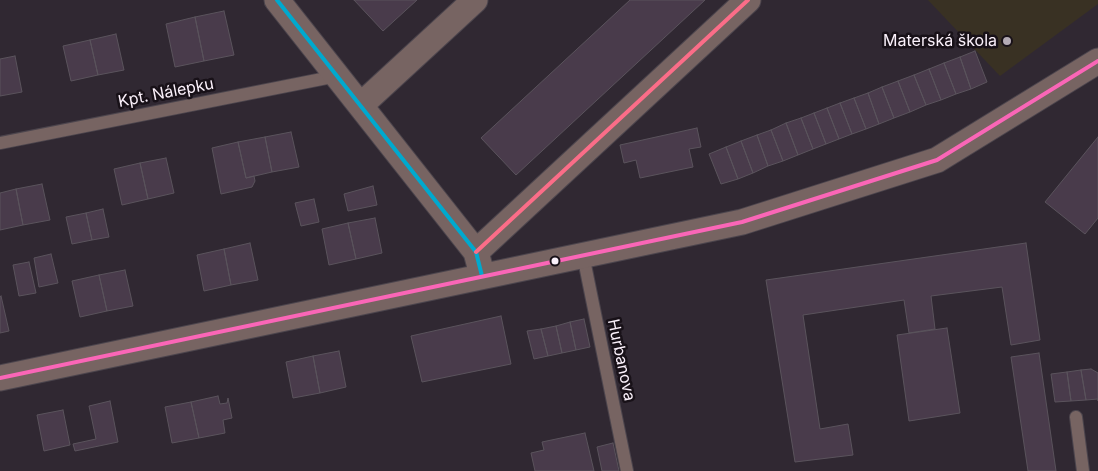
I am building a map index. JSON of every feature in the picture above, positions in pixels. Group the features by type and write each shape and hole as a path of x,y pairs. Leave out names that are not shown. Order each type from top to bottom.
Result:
{"street":[{"path":"277,0 476,252 482,276"},
{"path":"361,106 475,0"},
{"path":"476,252 748,0"},
{"path":"0,378 742,222 937,160 1098,61"}],"lane":[{"name":"Kpt. Nálepku","path":"0,143 337,76"},
{"name":"Hurbanova","path":"583,255 627,471"},
{"path":"1076,417 1083,471"}],"shaded area":[{"name":"Materská škola","path":"928,0 1098,0 1098,4 1000,76"}],"building":[{"path":"354,0 417,0 383,31"},
{"path":"630,0 705,0 516,175 481,138"},
{"path":"224,11 234,55 204,61 195,17"},
{"path":"195,17 204,61 175,67 166,24"},
{"path":"116,34 124,70 98,75 90,40"},
{"path":"90,40 98,75 71,81 63,46"},
{"path":"975,51 987,82 971,89 960,57"},
{"path":"15,56 22,92 0,96 0,59"},
{"path":"960,57 971,89 956,94 944,63"},
{"path":"944,63 956,94 941,100 929,69"},
{"path":"929,69 941,100 926,105 914,75"},
{"path":"914,75 926,105 910,112 898,81"},
{"path":"898,81 910,112 894,118 882,87"},
{"path":"882,87 894,118 879,124 868,93"},
{"path":"868,93 879,124 866,129 854,98"},
{"path":"854,98 866,129 852,134 840,103"},
{"path":"840,103 852,134 839,139 827,108"},
{"path":"827,108 839,139 826,144 814,113"},
{"path":"814,113 826,144 813,149 801,118"},
{"path":"801,118 813,149 798,155 786,123"},
{"path":"786,123 798,155 783,161 771,130"},
{"path":"697,128 701,147 689,149 693,167 640,178 636,160 624,163 620,145"},
{"path":"771,130 783,161 768,166 757,135"},
{"path":"291,132 299,167 272,172 265,137"},
{"path":"757,135 768,166 753,173 741,141"},
{"path":"265,137 272,172 246,178 238,142"},
{"path":"1098,137 1098,218 1085,234 1045,202"},
{"path":"741,141 753,173 738,179 726,147"},
{"path":"238,142 246,178 254,176 255,181 252,187 221,194 212,148"},
{"path":"726,147 738,179 721,184 709,154"},
{"path":"166,158 174,193 148,199 140,163"},
{"path":"140,163 148,199 122,205 114,169"},
{"path":"42,184 50,220 23,225 16,189"},
{"path":"373,186 377,205 348,211 344,194"},
{"path":"16,189 23,225 0,230 0,193"},
{"path":"314,199 319,222 301,226 295,203"},
{"path":"103,209 109,237 92,240 86,213"},
{"path":"86,213 92,240 72,244 66,217"},
{"path":"375,218 382,253 356,259 348,223"},
{"path":"348,223 356,259 329,265 322,229"},
{"path":"250,243 258,280 231,285 224,249"},
{"path":"1026,243 1040,340 1011,345 1002,287 931,296 935,329 909,333 904,300 803,315 820,429 848,424 853,455 795,462 766,280"},
{"path":"224,249 231,285 204,291 197,255"},
{"path":"51,254 58,283 39,287 34,258"},
{"path":"29,262 36,293 19,296 13,265"},
{"path":"125,270 133,306 107,311 99,275"},
{"path":"99,275 107,311 80,317 72,281"},
{"path":"0,297 9,331 0,333"},
{"path":"501,316 511,364 422,382 411,336"},
{"path":"584,319 590,347 576,350 570,322"},
{"path":"570,322 576,350 562,353 556,326"},
{"path":"556,326 562,353 548,356 541,329"},
{"path":"947,328 960,413 909,421 897,335"},
{"path":"541,329 548,356 534,359 527,331"},
{"path":"339,351 346,387 320,393 313,356"},
{"path":"1039,353 1056,471 1028,471 1011,357"},
{"path":"313,356 320,393 293,398 286,362"},
{"path":"1091,369 1098,373 1098,399 1086,400 1081,370"},
{"path":"1081,370 1086,400 1071,401 1067,372"},
{"path":"1067,372 1071,401 1055,402 1051,374"},
{"path":"218,396 220,404 227,403 228,398 232,418 223,420 225,433 199,438 191,402"},
{"path":"110,401 118,442 75,451 73,444 96,439 89,406"},
{"path":"191,402 199,438 172,443 165,407"},
{"path":"63,410 70,445 44,451 37,415"},
{"path":"585,433 594,471 535,471 531,453 544,450 542,442"},
{"path":"613,443 619,471 602,471 597,447"}],"transit line":[{"path":"277,0 476,252 482,276"},
{"path":"476,252 748,0"},
{"path":"0,378 742,222 937,160 1098,61"}],"place":[{"name":"Materská škola","path":"1007,41"}]}
